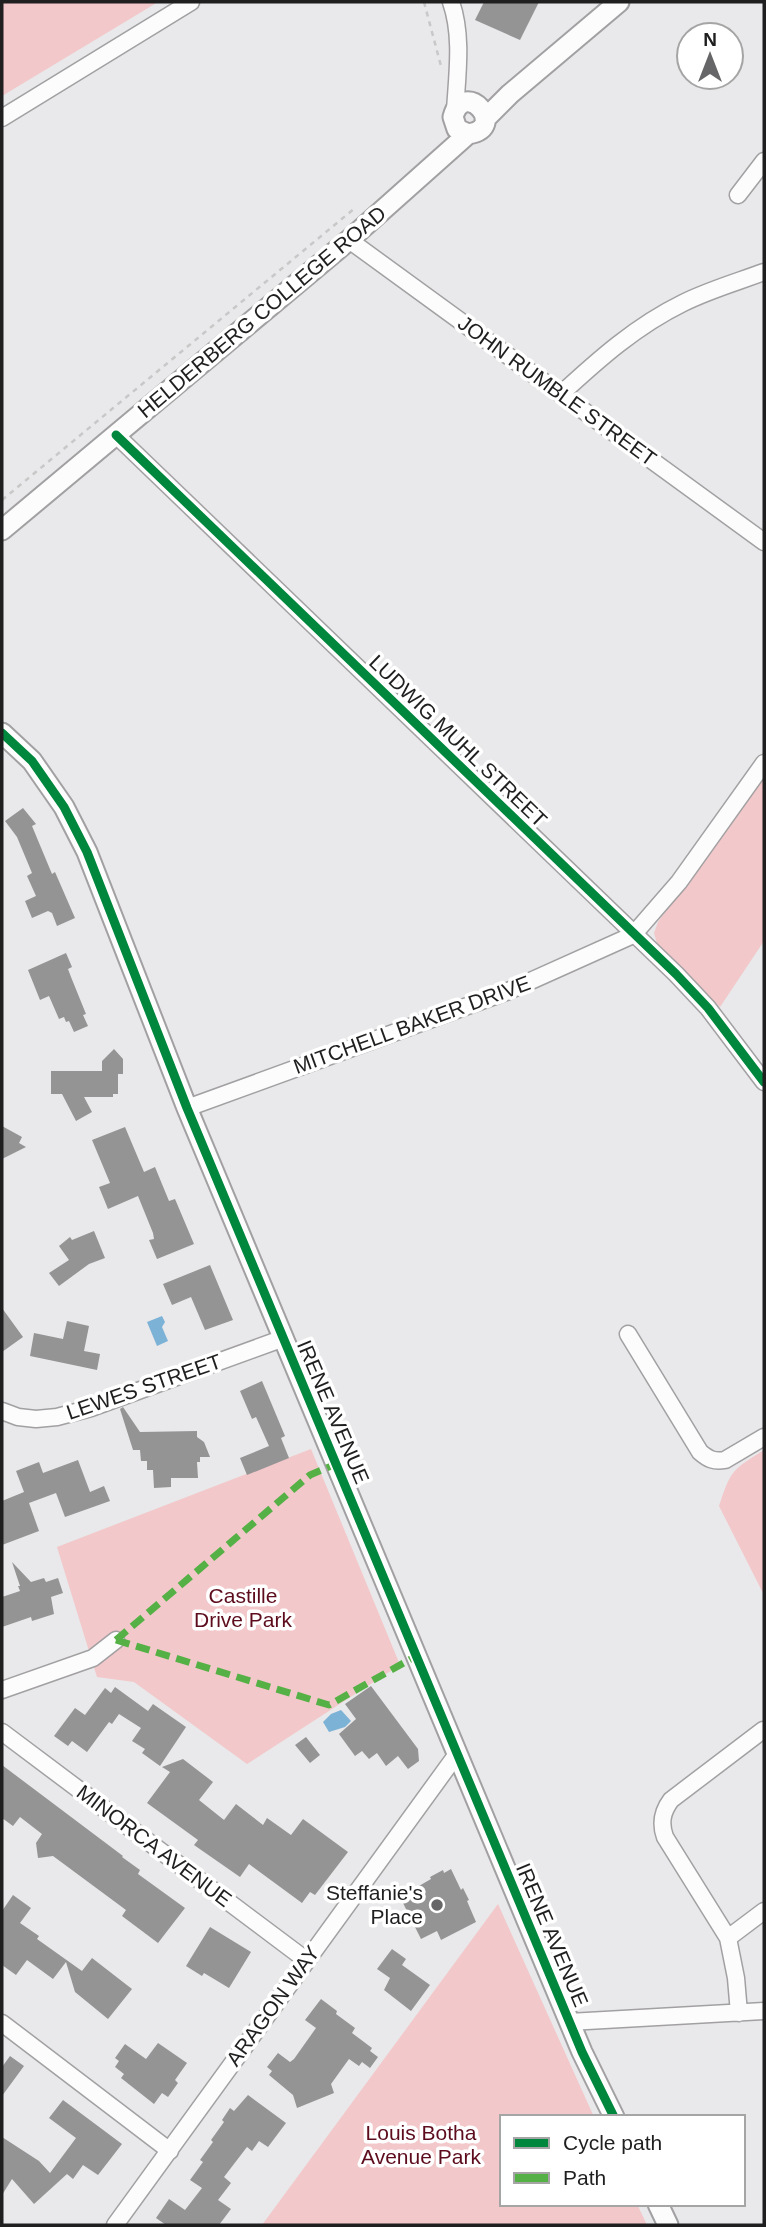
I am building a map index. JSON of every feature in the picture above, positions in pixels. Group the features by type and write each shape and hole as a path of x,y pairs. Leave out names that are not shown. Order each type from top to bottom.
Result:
{"street":[{"path":"2,118 191,2"},
{"path":"451,2 456,23 457,72 468,116"},
{"name":"HELDERBERG COLLEGE ROAD","path":"2,530 349,240 424,173 468,116 510,94 619,2"},
{"path":"738,195 764,161"},
{"name":"JOHN RUMBLE STREET","path":"349,240 764,542"},
{"path":"561,394 610,350 657,317 707,292 764,272"},
{"name":"LUDWIG MUHL STREET","path":"116,435 676,974 708,1008 764,1083"},
{"name":"IRENE AVENUE","path":"2,733 32,761 64,807 87,852 187,1108 569,2022 613,2115"},
{"path":"634,936 679,882 764,763"},
{"name":"MITCHELL BAKER DRIVE","path":"187,1108 506,992 634,936"},
{"path":"628,1334 700,1452 707,1458 725,1460 764,1437"},
{"name":"LEWES STREET","path":"2,1411 18,1417 36,1419 57,1417 91,1408 284,1338"},
{"path":"2,1690 93,1658 116,1640"},
{"path":"739,2013 736,1978 728,1938 665,1837 662,1823 671,1800 763,1730"},
{"name":"MINORCA AVENUE","path":"2,1732 306,1960"},
{"name":"ARAGON WAY","path":"115,2225 457,1754"},
{"path":"728,1938 764,1911"},
{"path":"569,2022 764,2011"},
{"path":"2,2023 170,2151"},
{"path":"658,2206 668,2225"}],"path":[{"path":"424,2 441,66"},
{"path":"2,500 355,208"}],"green space":[{"path":"2,2 158,2 2,96"},
{"path":"764,773 764,941 720,1007 658,947 654,933 658,922"},
{"name":"Castille Drive Park","path":"311,1449 400,1665 247,1764 134,1682 97,1677 57,1547"},
{"path":"764,1450 764,1595 719,1506 734,1472"},
{"name":"Louis Botha Avenue Park","path":"498,1904 593,2115 500,2115 500,2206 638,2206 647,2225 262,2225"}],"water":[{"path":"162,1316 165,1322 162,1327 168,1341 157,1346 147,1322"},
{"path":"341,1710 351,1721 345,1727 329,1732 323,1722 331,1714"}],"building":[{"path":"484,2 539,2 520,40 475,20"},
{"path":"23,808 36,824 32,826 52,874 55,872 75,918 57,926 52,913 48,911 32,918 25,901 36,896 27,876 32,873 17,837 5,821"},
{"path":"66,953 72,967 68,969 88,1026 74,1032 69,1021 66,1022 64,1017 59,1019 49,996 40,1000 28,970"},
{"path":"114,1049 123,1059 123,1074 118,1074 118,1094 113,1094 113,1097 84,1097 92,1112 76,1121 62,1094 51,1094 51,1071 102,1071 102,1061"},
{"path":"2,1126 22,1137 19,1143 26,1147 2,1159"},
{"path":"125,1127 144,1172 155,1167 169,1201 175,1199 194,1244 157,1259 149,1240 154,1239 153,1233 138,1196 108,1209 99,1187 110,1183 92,1140"},
{"path":"94,1231 105,1258 89,1264 59,1286 49,1273 69,1260 59,1246 70,1237 72,1240"},
{"path":"210,1265 233,1320 205,1330 191,1297 172,1305 163,1284"},
{"path":"2,1308 23,1337 2,1352"},
{"path":"67,1321 89,1326 84,1351 100,1354 97,1370 30,1356 34,1333 63,1339"},
{"path":"262,1381 285,1436 281,1438 289,1458 247,1475 240,1458 269,1446 256,1417 252,1419 240,1391"},
{"path":"123,1407 140,1432 197,1431 197,1437 204,1442 210,1457 200,1457 200,1462 197,1462 198,1478 171,1478 171,1487 154,1488 153,1470 147,1470 147,1461 141,1461 140,1450 133,1450 120,1409"},
{"path":"78,1460 90,1492 104,1486 110,1501 65,1517 56,1493 29,1503 39,1531 2,1545 2,1501 24,1492 16,1471 39,1462 43,1473"},
{"path":"12,1562 31,1582 44,1578 46,1582 58,1578 63,1593 51,1597 54,1614 32,1621 31,1617 2,1627 2,1597 20,1591"},
{"path":"371,1686 418,1749 419,1761 408,1769 398,1756 386,1766 377,1753 369,1759 362,1751 355,1756 339,1734 356,1719 345,1704"},
{"path":"115,1687 148,1711 153,1704 186,1727 160,1766 142,1753 145,1749 132,1741 141,1728 119,1714 112,1724 109,1722 87,1752 72,1741 68,1746 54,1736 75,1708 85,1715 105,1688 111,1693"},
{"path":"306,1737 320,1755 310,1763 295,1745"},
{"path":"183,1759 213,1782 199,1800 224,1820 236,1804 263,1825 267,1818 291,1835 303,1819 348,1852 315,1895 310,1892 302,1903 249,1864 240,1877 194,1845 198,1840 147,1803 170,1772 162,1767"},
{"path":"2,1765 123,1856 140,1870 138,1874 185,1908 158,1943 122,1916 126,1910 53,1856 38,1858 36,1843 42,1834 20,1817 13,1826 2,1818"},
{"path":"451,1869 469,1900 467,1901 476,1922 441,1940 437,1931 421,1939 400,1897 431,1879 430,1877"},
{"path":"13,1895 31,1908 20,1923 39,1936 37,1939 82,1971 92,1958 132,1989 108,2019 75,1992 66,1962 53,1979 27,1960 16,1975 2,1965 2,1911"},
{"path":"210,1927 251,1952 229,1988 186,1966"},
{"path":"392,1949 406,1959 402,1965 430,1985 411,2011 384,1990 390,1978 377,1969"},
{"path":"321,1999 355,2028 352,2033 372,2048 370,2051 378,2057 370,2068 362,2062 359,2066 349,2059 331,2084 334,2093 297,2108 293,2095 269,2075 272,2071 267,2067 278,2053 290,2062 294,2059 316,2028 305,2020"},
{"path":"158,2043 187,2063 175,2080 178,2083 168,2097 162,2093 154,2104 121,2078 124,2074 115,2067 119,2061 115,2058 125,2044 146,2059"},
{"path":"10,2056 24,2066 2,2096 2,2067"},
{"path":"248,2095 286,2123 268,2147 259,2141 252,2151 247,2147 224,2177 231,2183 218,2200 231,2209 219,2225 166,2225 156,2218 169,2199 185,2210 202,2188 190,2180 203,2162 200,2160 213,2142 211,2140 230,2108 234,2111"},
{"path":"63,2100 122,2144 98,2175 83,2165 73,2179 67,2174 34,2204 12,2179 2,2195 2,2137 39,2161 50,2173 76,2138 49,2118"}],"marked path":[{"path":"116,1640 310,1475 336,1464"},
{"path":"116,1640 329,1705 416,1656"}],"cycle path":[{"path":"116,435 676,974 708,1008 764,1082"},
{"path":"2,733 32,761 64,807 87,852 187,1108 582,2052 613,2115"}],"place":[{"name":"Steffanie's Place","path":"437,1905"}]}
